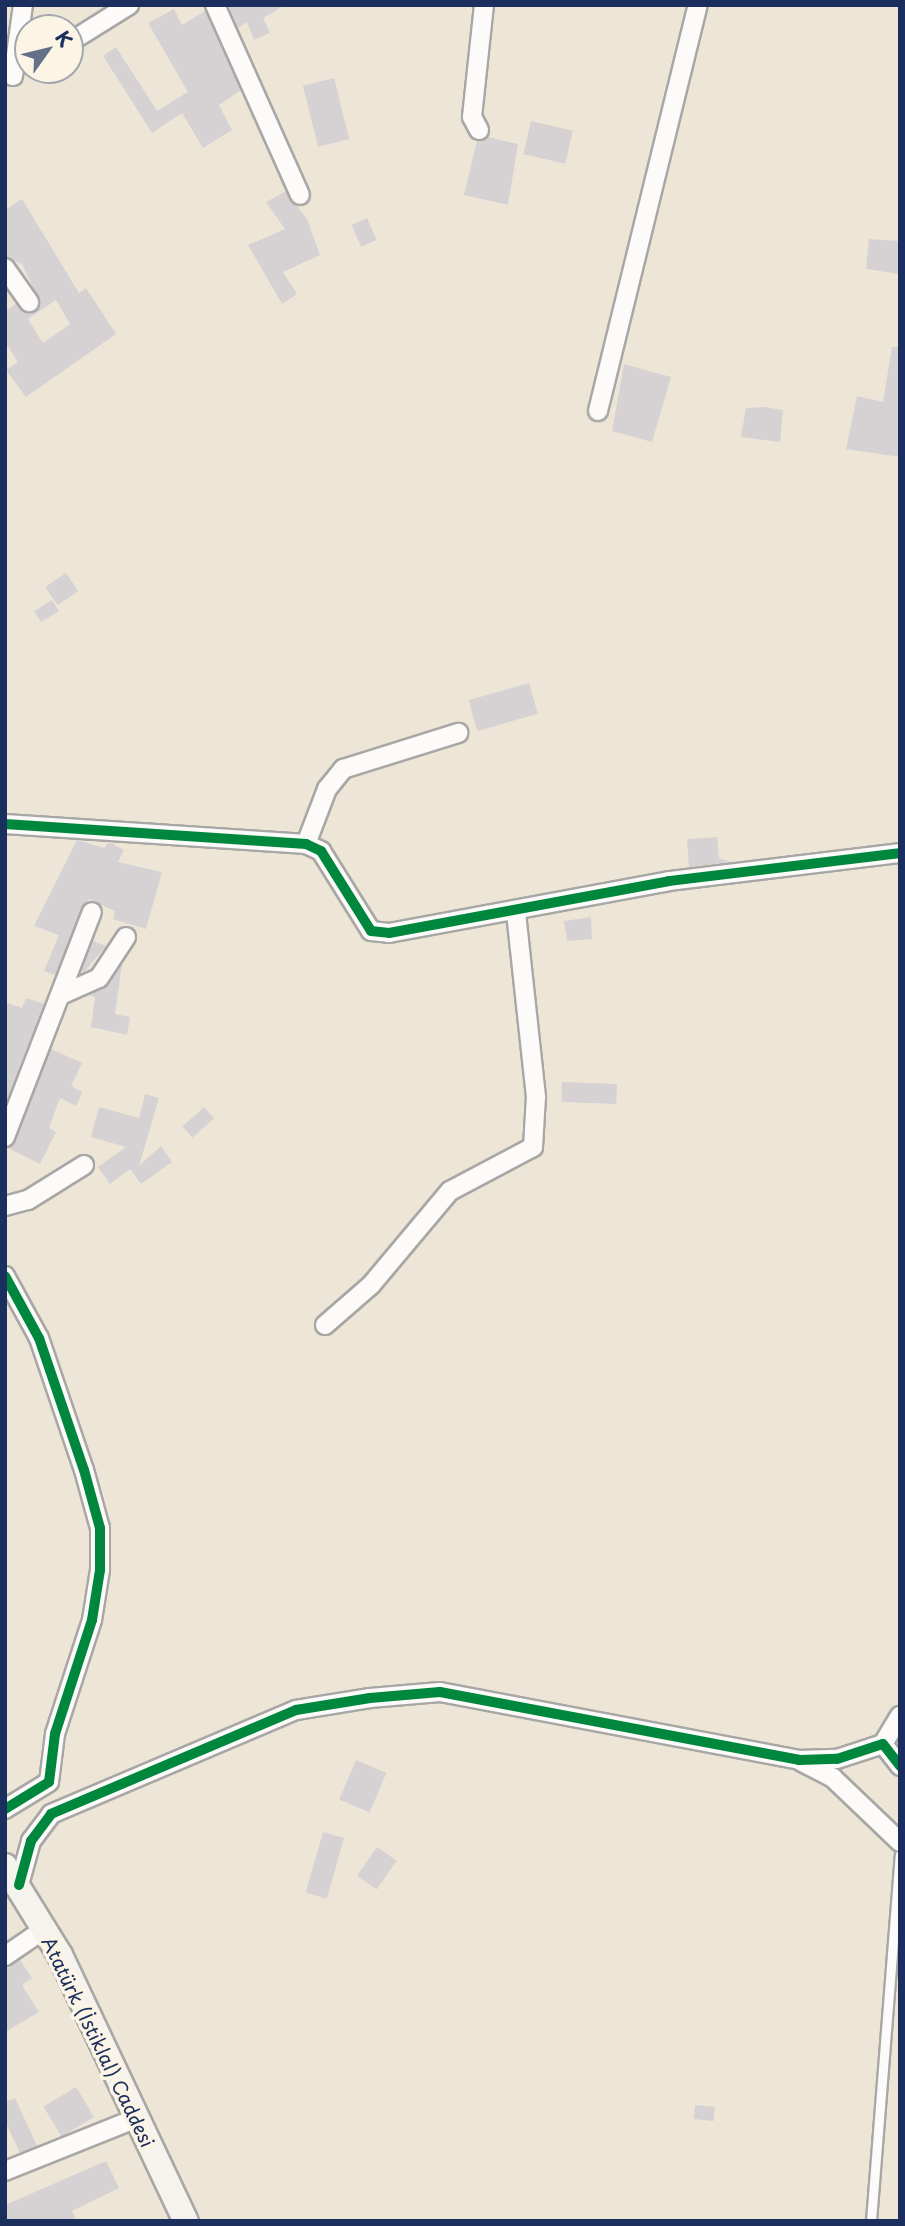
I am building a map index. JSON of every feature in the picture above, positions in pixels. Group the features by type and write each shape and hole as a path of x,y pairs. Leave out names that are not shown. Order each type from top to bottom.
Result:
{"street":[{"path":"84,33 129,5"},
{"path":"215,5 300,195"},
{"path":"479,130 472,117 484,5"},
{"path":"598,411 698,5"},
{"path":"5,268 29,302"},
{"path":"306,844 327,789 343,769 458,733"},
{"path":"5,824 306,844 321,851 371,931 516,914 669,881 900,853"},
{"path":"5,1137 63,994 92,912"},
{"path":"325,1325 370,1285 450,1191 533,1147 536,1097 516,914"},
{"path":"63,994 99,978 126,937"},
{"path":"5,1206 28,1200 84,1165"},
{"path":"5,1276 39,1338 84,1469 100,1528 100,1570 92,1620 55,1734 49,1782 5,1809"},
{"path":"12,1876 31,1841 51,1814 308,1708 440,1692 799,1760 837,1759 883,1744 900,1716"},
{"path":"883,1744 900,1766"},
{"path":"799,1760 833,1778 900,1842"},
{"name":"Atatürk (İstiklal) Caddesi","path":"12,1876 43,1930 186,2221"},
{"path":"5,1956 43,1930"},
{"path":"5,2171 137,2118"}],"lane":[{"path":"871,2221 900,1855"}],"building":[{"path":"228,5 285,5 263,18 270,33 254,40 247,22 238,28"},
{"path":"174,9 182,25 205,11 241,90 219,105 232,130 203,148 182,113 152,133 103,56 116,47 157,111 188,92 148,23"},
{"path":"334,78 349,139 318,147 303,86"},
{"path":"531,121 573,131 565,164 523,154"},
{"path":"488,137 518,144 508,205 464,195 477,141"},
{"path":"286,191 307,219 320,255 283,272 297,294 282,304 248,245 285,229 266,202"},
{"path":"22,199 79,293 86,288 116,334 26,397 6,370 18,362 5,342 5,311 16,304 31,313 40,302 22,264 5,257 5,210","holes":["56,300 70,324 43,343 28,319"]},
{"path":"367,218 377,240 361,247 351,225"},
{"path":"869,239 900,241 900,274 866,269"},
{"path":"892,347 900,347 900,457 846,449 857,396 883,402"},
{"path":"624,364 671,377 652,442 612,431"},
{"path":"746,408 783,410 780,442 741,437"},
{"path":"66,573 78,591 58,605 45,587"},
{"path":"52,600 59,611 41,622 34,611"},
{"path":"529,683 538,714 477,731 468,700"},
{"path":"717,837 719,858 731,862 689,867 687,839"},
{"path":"77,840 104,848 109,842 124,850 118,862 162,872 146,929 113,919 115,911 89,899 55,975 44,971 59,935 34,926"},
{"path":"591,917 592,939 567,941 564,921"},
{"path":"93,941 106,946 84,972 81,971"},
{"path":"122,964 115,1014 130,1017 127,1035 91,1027 95,997 89,995 108,985"},
{"path":"26,998 44,1004 5,1105 5,1011 8,1003 22,1008"},
{"path":"51,1049 82,1063 71,1086 82,1092 76,1106 60,1098 49,1128 56,1132 40,1164 8,1148"},
{"path":"562,1082 617,1084 616,1104 561,1102"},
{"path":"145,1094 159,1098 139,1166 161,1146 172,1162 141,1184 130,1169 110,1184 98,1167 126,1147 91,1137 99,1107 139,1118"},
{"path":"204,1107 214,1118 192,1138 182,1126"},
{"path":"356,1760 386,1773 370,1812 339,1800"},
{"path":"323,1832 344,1838 327,1899 306,1893"},
{"path":"377,1847 397,1861 377,1889 357,1876"},
{"path":"20,1960 32,1978 22,1985 39,2012 5,2032 5,1967"},
{"path":"76,2087 94,2117 61,2137 43,2107"},
{"path":"15,2098 37,2146 20,2153 5,2121 5,2102"},
{"path":"695,2105 715,2107 713,2121 694,2119"},
{"path":"106,2161 119,2188 72,2211 77,2221 5,2221 5,2205"}],"cycle path":[{"path":"5,824 306,844 321,851 371,931 389,933 669,881 900,853"},
{"path":"5,1276 39,1338 84,1470 100,1528 100,1570 92,1620 55,1734 49,1782 5,1809"},
{"path":"19,1885 31,1841 51,1814 296,1710 370,1698 440,1692 799,1760 837,1759 883,1744 900,1766"}]}
